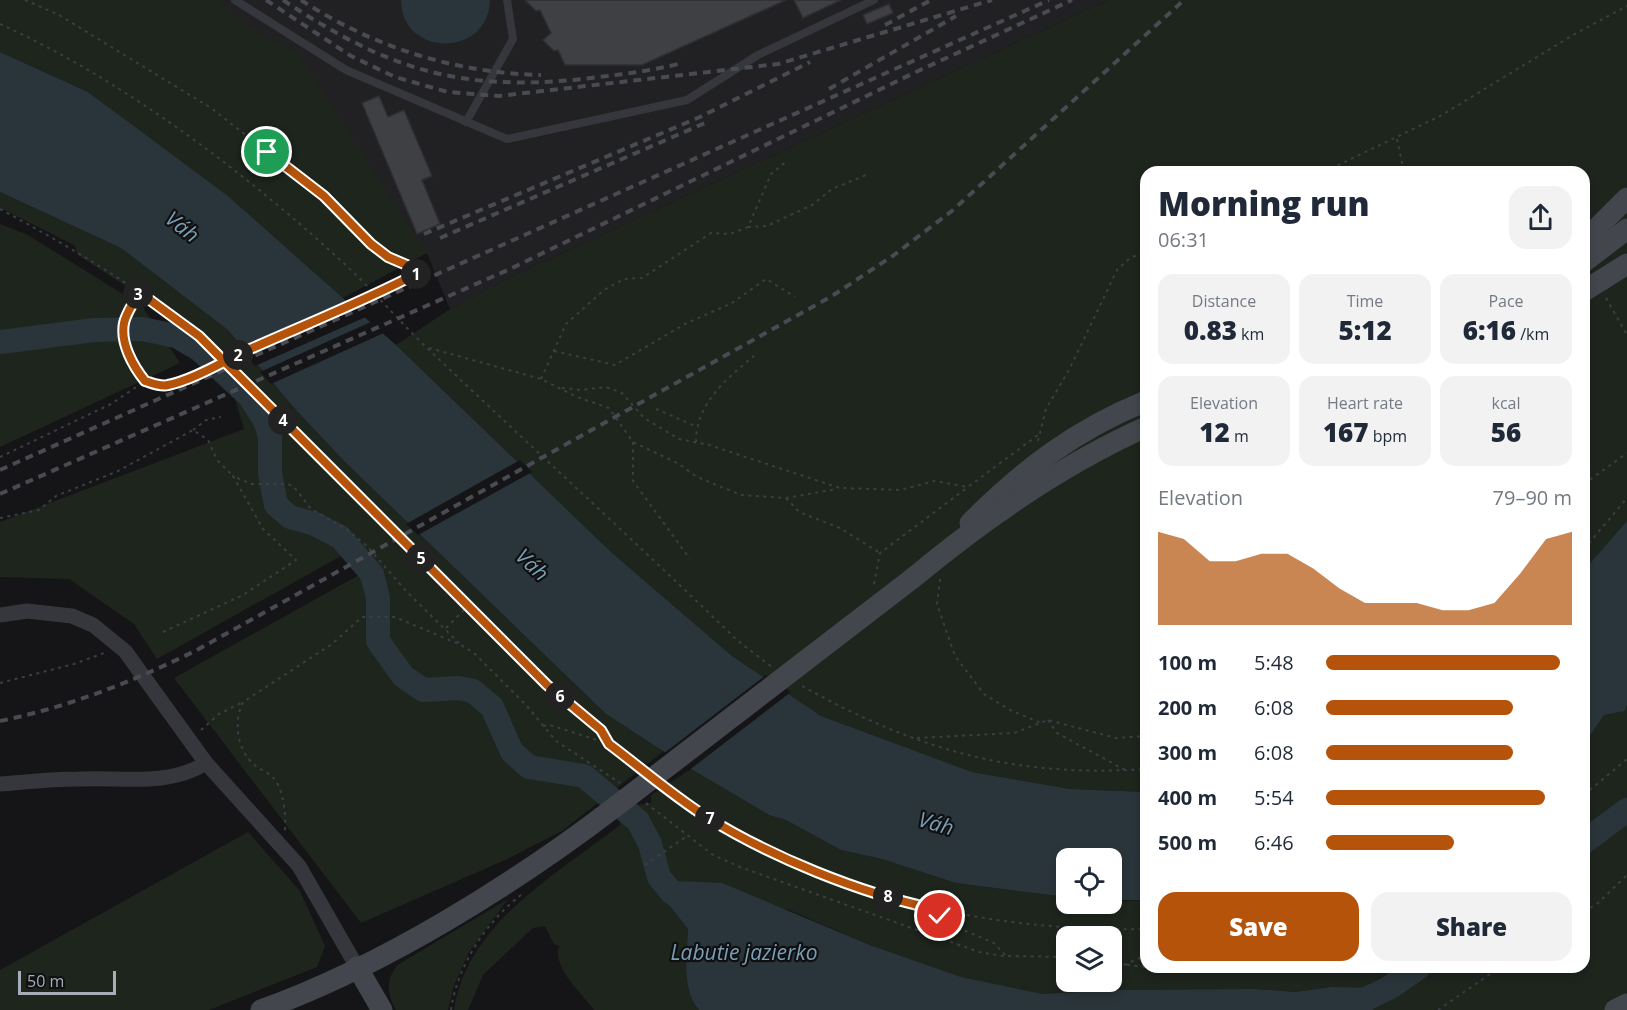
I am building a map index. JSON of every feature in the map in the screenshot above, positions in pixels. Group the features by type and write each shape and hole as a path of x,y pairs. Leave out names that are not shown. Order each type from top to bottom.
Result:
{"main road":[{"path":"1590,235 1627,198"},
{"path":"1590,257 1627,229"},
{"path":"1591,287 1627,256"},
{"path":"1591,287 1627,264"},
{"path":"935,569 992,501 1061,444 1089,427 1140,404"},
{"path":"261,1010 357,967 432,928 493,892 583,831 913,578 935,569 1035,489 1111,444 1140,430"},
{"path":"357,967 382,1010"},
{"path":"1615,1010 1627,1004"}],"street":[{"path":"0,615 27,611 72,616 93,625 125,651 206,763 299,866 357,967"},
{"path":"0,784 76,778 173,778 206,763"}],"lane":[{"path":"235,0 346,70 507,139 687,100 758,55 874,0"},
{"path":"466,122 513,39 507,0"}],"path":[{"path":"0,457 111,404 145,381 169,385 416,274 416,270 388,257 371,244 324,196 211,108 59,15 25,0"},
{"path":"1337,166 1397,139 1442,115 1573,35 1627,6"},
{"path":"0,24 29,37 109,82 242,175 353,272 426,347 738,641 776,671"},
{"path":"1397,139 1403,166"},
{"path":"748,227 771,174 787,161"},
{"path":"541,379 566,324 604,290 624,279 642,278 711,233 730,234 748,227 767,226 812,205 832,189 866,175"},
{"path":"0,209 94,261 199,336 547,685 601,730 609,744"},
{"path":"1038,446 1038,435 1047,409 1070,368 1117,270 1130,258 1140,254"},
{"path":"554,351 615,365 685,324 732,303 766,279 795,297"},
{"path":"1591,287 1627,335"},
{"path":"139,292 124,323 125,344 132,362 145,381"},
{"path":"426,347 541,379 577,397 609,408 633,442 679,464 697,477 741,495 786,498 840,488 900,490 935,481 968,487"},
{"path":"696,443 696,426 711,396 756,354"},
{"path":"561,388 581,390 606,387 622,393 644,418 679,440 696,443 840,488"},
{"path":"656,410 696,426"},
{"path":"0,518 39,510 56,496 118,471 193,430 206,420 221,417"},
{"path":"163,632 234,600 296,560 263,529 233,476 217,460 208,440 193,430"},
{"path":"874,584 880,553 1038,435"},
{"path":"633,442 633,481 690,559"},
{"path":"1590,480 1627,453"},
{"path":"233,476 250,484 264,486 288,484 294,487 311,509 345,528 366,546 406,591 461,645"},
{"path":"786,498 799,513 840,528 880,553"},
{"path":"1590,542 1627,498"},
{"path":"935,569 937,604 955,656 984,694 1010,710 1041,723"},
{"path":"446,628 469,606"},
{"path":"197,732 207,727 219,714 243,702 332,644 352,622 362,617 383,617 406,620 474,653 519,697 542,726 563,747 607,772 625,786"},
{"path":"0,683 74,664 108,652 125,651"},
{"path":"795,682 826,699 941,750 988,762 1066,771 1140,770"},
{"path":"243,702 237,714 243,751 255,765 275,779 286,817 285,832"},
{"path":"1048,720 1057,733 1125,771"},
{"path":"916,738 1014,733 1048,720 1116,738 1140,736"},
{"path":"542,726 550,725 609,744 648,773"},
{"path":"1590,790 1627,759"},
{"path":"657,780 705,816 784,859 907,903 1020,924 1080,930 1140,929"},
{"path":"643,801 713,855 819,897 953,944 1006,956 1056,957"},
{"path":"645,865 687,836"},
{"path":"1590,907 1627,875"},
{"path":"451,1010 463,970 480,938 496,919 526,892"},
{"path":"935,909 951,926 994,943 1006,956"},
{"path":"1123,965 1140,958"},
{"path":"1123,965 1140,966"},
{"path":"1438,1010 1492,973"}],"shaded area":[{"path":"0,0 218,0 255,30 297,51 427,253 343,298 228,196 88,92 0,52"},
{"path":"209,0 1108,0 511,277 450,309 427,253"},
{"path":"1108,0 1627,0 1627,521 1590,563 1590,166 1140,166 1140,792 1070,789 972,772 821,716 732,656 611,552 396,345 450,309 511,277"},
{"path":"0,192 121,248 228,330 296,410 345,462 606,714 664,751 562,831 503,861 361,923 174,678 375,566 341,556 157,659 134,624 69,579 0,577 0,522 244,429 223,359 185,325 78,255 74,245 0,208"},
{"path":"0,224 28,235 142,306 180,363 0,447"},
{"path":"1627,705 1627,1010 1373,1010 1388,988 1331,987 1295,992 1256,989 1122,990 1122,926 1056,926 1056,992 1076,992 1043,994 961,977 870,945 787,909 669,905 688,929 687,982 693,1002 699,1010 594,1010 569,980 560,963 559,946 554,944 545,926 533,928 483,975 468,1010 454,1010 462,979 477,951 518,903 620,825 620,820 629,818 636,805 651,803 651,795 691,769 769,815 786,820 841,850 882,859 956,883 1056,896 1056,914 1122,914 1122,901 1140,900 1140,973 1590,973 1591,734 1604,715 1625,711"},
{"path":"248,832 300,891 325,946 317,967 209,1010 0,1010 0,970"},
{"path":"508,899 469,952 454,985 448,1010 396,1010 389,986 391,975 399,964"}],"water":[{"path":"401,0 490,0 486,19 475,33 461,41 445,44 429,41 415,32 405,19"},
{"name":"Váh","path":"0,52 88,92 228,196 396,345 611,552 732,656 821,716 972,772 1070,789 1140,792 1140,900 1122,900 1122,848 1056,848 1056,896 956,883 882,859 841,850 786,820 769,815 691,769 606,714 345,462 296,410 228,330 121,248 0,192"},
{"path":"1627,521 1627,705 1625,711 1604,715 1590,735 1590,563"},
{"name":"Labutie jazierko","path":"676,881 722,883 870,945 961,977 1043,994 1122,992 1122,990 1256,989 1295,992 1331,987 1389,988 1373,1010 699,1010 693,1002 687,982 688,929 669,905"}],"pier":[{"path":"352,302 368,316 255,366 242,350"},
{"path":"373,321 386,332 271,384 260,372"},
{"path":"520,460 532,472 418,535 406,524"},
{"path":"766,675 791,692 688,771 663,754"}],"building":[{"path":"525,0 786,0 642,65 565,65 558,50 554,51 543,40 551,33 540,10 536,11"},
{"path":"794,0 841,0 803,18"},
{"path":"889,4 893,13 867,24 863,15"},
{"path":"379,96 388,117 404,110 432,176 422,180 440,224 417,234 362,103"}],"waterway":[{"path":"0,342 94,330 142,329 176,336 200,350 250,397 265,421 270,436 270,473 276,505 290,517 315,524 340,537 372,574 378,598 378,641 403,676 423,690 459,688 473,691 492,707 512,752 529,767 584,776 638,821 650,844 659,877 672,893 700,910"},
{"path":"1590,838 1627,810"},
{"path":"1343,1010 1389,988 1411,973"}],"railway":[{"path":"266,0 351,56 395,77 448,92 499,96 778,64 992,0"},
{"path":"283,0 321,24 391,59 461,78 498,82 538,82 619,75 678,64"},
{"path":"301,0 357,31 416,54 477,69 541,75"},
{"path":"885,25 931,0"},
{"path":"0,470 1049,0"},
{"path":"0,494 510,269 916,72 1072,0"},
{"path":"0,721 101,692 197,650 832,296 894,255 953,210 1184,0"},
{"path":"829,89 956,16"},
{"path":"424,234 700,117 810,62"},
{"path":"440,238 705,123"}],"route":[{"path":"267,152 324,196 371,244 388,257 416,270 416,274 400,283 265,343 197,373 169,385 162,386 145,381 132,362 125,344 124,323 139,292 199,336 244,382 444,580 547,685 601,730 610,742 609,744 705,816 784,859 907,903 935,909 940,916"}]}
